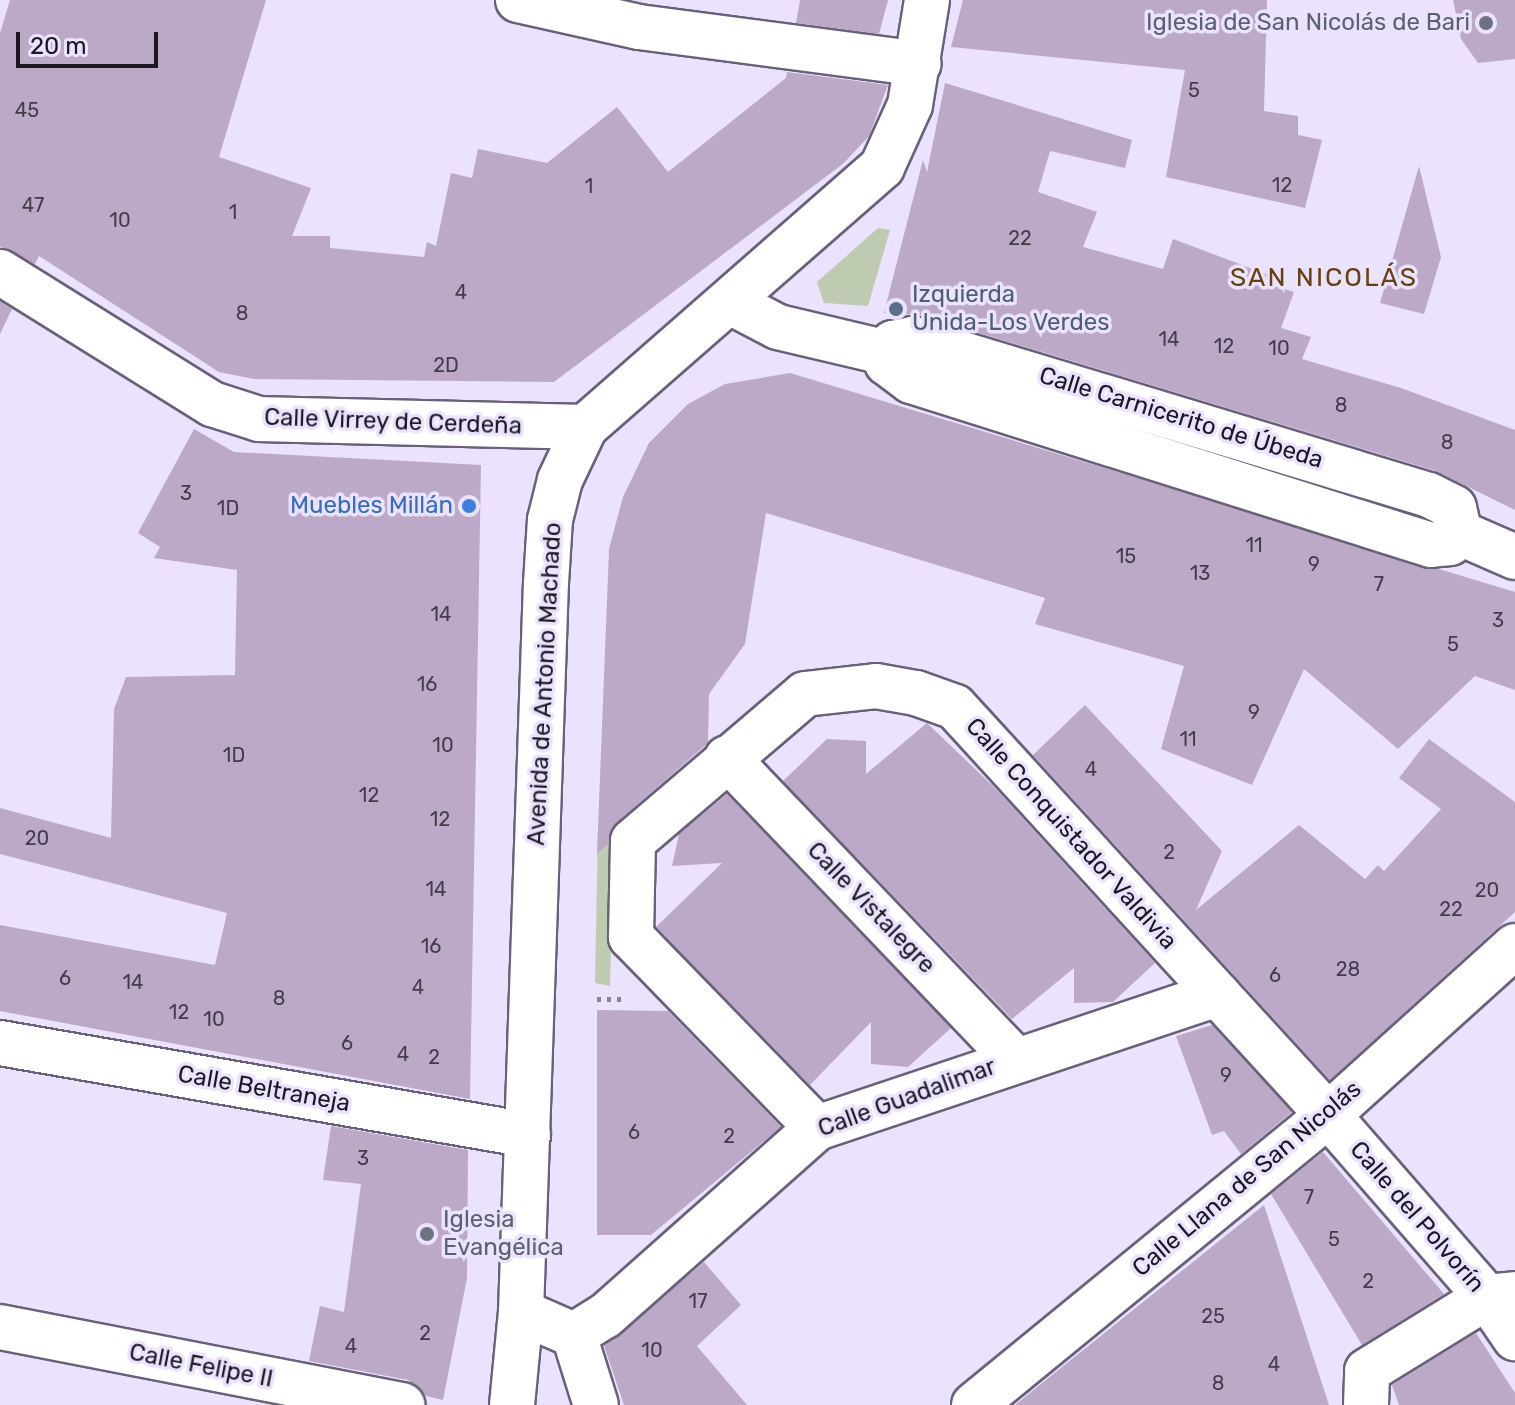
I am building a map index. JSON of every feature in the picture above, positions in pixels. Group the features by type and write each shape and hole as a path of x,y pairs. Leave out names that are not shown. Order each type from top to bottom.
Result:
{"street":[{"path":"518,0 639,27 919,64"},
{"name":"Avenida de Antonio Machado","path":"512,1405 521,1312 550,520 572,449 585,427 882,167 899,136 919,64 927,0"},
{"name":"Calle Virrey de Cerdeña","path":"0,272 212,404 259,419 585,427"},
{"name":"Calle Carnicerito de Úbeda","path":"730,302 778,327 884,352 903,339 924,342 1429,495 1454,508 1460,533 1515,557"},
{"name":"Calle Conquistador Valdivia","path":"817,1128 631,937 633,841 805,694 876,686 955,707 1217,994"},
{"name":"Calle Vistalegre","path":"727,758 1015,1059"},
{"name":"Calle Llana de San Nicolás","path":"974,1405 1328,1115 1515,946"},
{"name":"Calle Guadalimar","path":"574,1335 605,1316 817,1128 1015,1059 1217,994"},
{"name":"Calle del Polvorín","path":"1217,994 1501,1296 1515,1338"},
{"name":"Calle Beltraneja","path":"0,1043 528,1135"},
{"path":"1366,1405 1367,1371 1501,1296"},
{"path":"521,1312 574,1335 596,1405"},
{"name":"Calle Felipe II","path":"0,1327 403,1405"}],"path":[{"path":"597,999 637,999"}],"green space":[{"path":"878,228 890,230 868,306 824,303 817,282"},
{"path":"598,829 614,839 610,986 595,983"}],"building":[{"path":"10,0 266,0 219,157 311,188 292,236 330,236 330,248 424,257 427,242 436,246 451,173 472,178 478,149 547,163 617,107 668,172 786,78 787,72 888,85 869,136 844,163 554,382 254,379 219,372 39,256 35,264 0,247 0,33"},
{"path":"800,0 888,0 879,34 796,23"},
{"path":"963,0 1267,0 1264,111 1298,116 1298,135 1322,140 1305,208 1166,177 1185,70 951,47"},
{"name":"Iglesia de San Nicolás de Bari","path":"1453,0 1515,0 1515,59 1478,63 1461,39"},
{"path":"945,83 1132,140 1125,168 1050,151 1038,192 1097,212 1083,247 1163,269 1173,239 1277,278 1274,286 1294,292 1281,328 1311,337 1302,359 1401,388 1515,430 1515,510 1436,471 920,315 884,313 923,160 927,172"},
{"path":"1419,166 1441,257 1424,314 1380,303"},
{"path":"0,301 12,309 0,334"},
{"path":"790,373 1515,592 1515,690 1475,676 1398,749 1304,669 1252,785 1161,749 1184,666 1035,624 1045,598 766,513 745,644 709,694 708,743 617,822 608,844 597,854 609,549 623,497 649,443 688,404 725,384"},
{"path":"194,429 234,452 481,465 470,1099 0,1011 0,925 215,965 227,913 0,854 0,808 111,838 114,709 126,677 235,675 237,570 154,558 160,547 138,533"},
{"path":"1085,705 1222,851 1196,910 1299,825 1365,879 1378,865 1384,871 1441,809 1399,778 1429,739 1515,802 1515,912 1330,1080 1033,755"},
{"path":"927,723 996,789 1155,963 1113,1002 1074,1003 1074,968 1012,1019 783,781 827,739 866,741 866,774"},
{"path":"727,794 951,1028 908,1067 871,1064 871,1022 810,1085 656,927 722,863 672,866 679,834"},
{"path":"597,1010 668,1011 781,1127 651,1235 597,1235"},
{"path":"1212,1025 1292,1112 1241,1154 1224,1131 1212,1135 1176,1036"},
{"path":"331,1126 468,1150 467,1278 443,1400 426,1396 408,1380 309,1361 320,1306 344,1312 361,1184 323,1180"},
{"path":"1323,1152 1444,1294 1362,1345 1271,1194"},
{"path":"1264,1205 1329,1405 1015,1405 1057,1371"},
{"path":"704,1262 741,1305 697,1346 747,1405 624,1405 604,1346"},
{"path":"1476,1333 1515,1393 1515,1405 1399,1405 1392,1385"}],"place":[{"name":"Iglesia de San Nicolás de Bari","path":"1486,23"},
{"name":"Izquierda Unida-Los Verdes","path":"896,309"},
{"name":"Muebles Millán","path":"469,506"},
{"name":"Iglesia Evangélica","path":"427,1234"}],"district":[{"name":"SAN NICOLÁS","path":"1324,278"}]}
